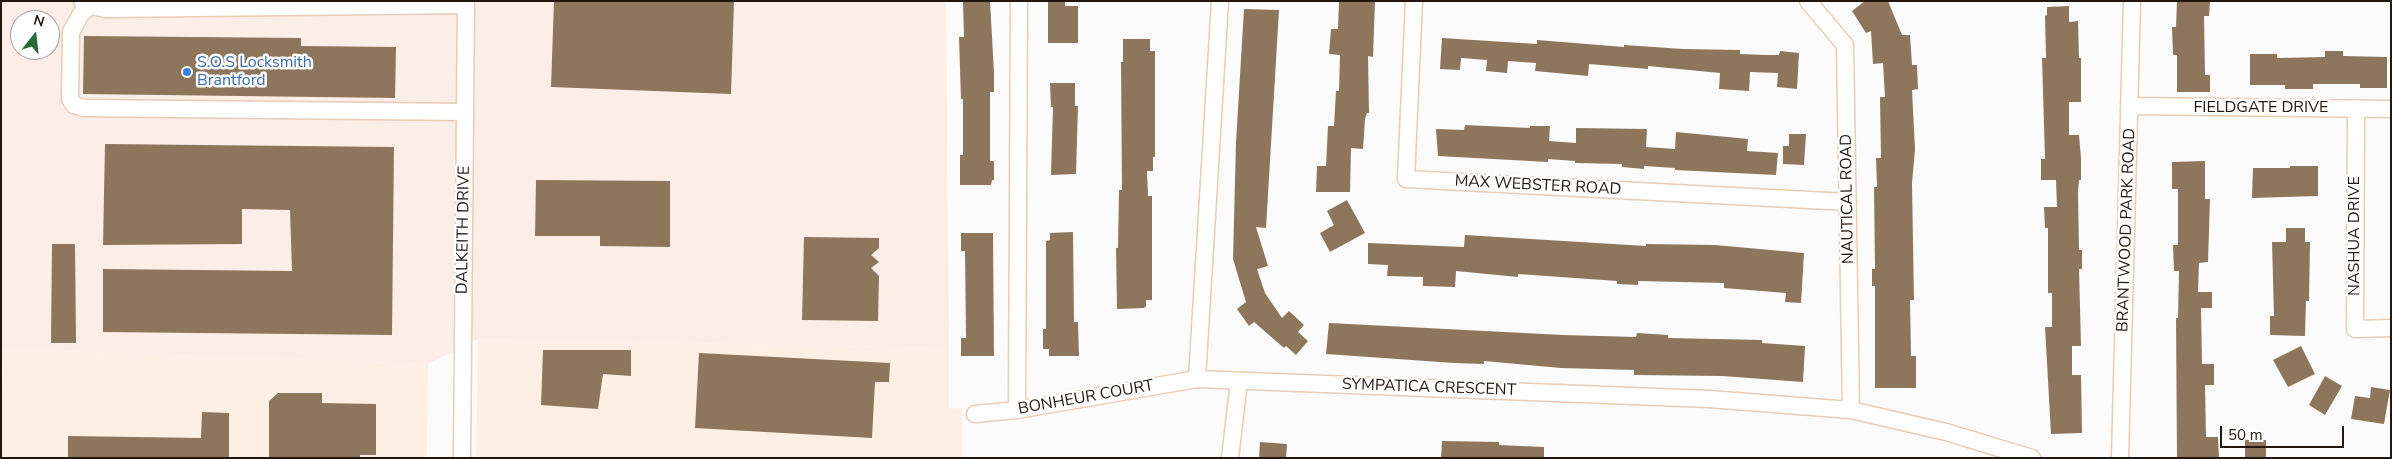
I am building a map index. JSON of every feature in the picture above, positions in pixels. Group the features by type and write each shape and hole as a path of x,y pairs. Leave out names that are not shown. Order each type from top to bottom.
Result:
{"street":[{"path":"1017,410 1019,1"},
{"path":"1196,379 1220,1"},
{"name":"MAX WEBSTER ROAD","path":"1414,1 1406,179 1848,202"},
{"name":"NAUTICAL ROAD","path":"1808,1 1845,45 1851,410"},
{"name":"BRANTWOOD PARK ROAD","path":"2120,458 2131,106 2132,1"},
{"path":"465,112 84,108 74,105 70,99 71,32 86,4 107,9 466,3"},
{"name":"DALKEITH DRIVE","path":"462,458 466,3"},
{"name":"FIELDGATE DRIVE","path":"2131,106 2391,109"},
{"name":"NASHUA DRIVE","path":"2356,108 2355,328 2391,328"},
{"name":"BONHEUR COURT","path":"975,414 1017,410 1196,379"},
{"name":"SYMPATICA CRESCENT","path":"1196,379 1709,399 1851,410 1946,432 2032,458"},
{"path":"1230,458 1239,381"}],"shaded area":[{"path":"1,1 946,1 949,348 478,339 428,364 3,349 1,402"},
{"path":"478,339 949,348 949,409 962,408 962,458 476,458"},
{"path":"3,349 428,364 427,458 1,458"}],"building":[{"path":"554,1 734,1 731,94 551,87"},
{"path":"963,1 990,1 994,73 994,92 990,92 990,161 994,161 994,180 992,180 991,185 960,185 960,155 963,155 963,99 961,99 959,37 964,37"},
{"path":"1048,1 1065,1 1065,6 1078,6 1078,43 1048,43"},
{"path":"1339,1 1375,1 1373,57 1368,56 1369,113 1367,113 1365,119 1363,149 1351,148 1350,192 1316,192 1317,166 1326,166 1328,126 1334,126 1336,91 1339,91 1340,55 1329,54 1331,29 1338,29"},
{"path":"1865,1 1888,1 1902,35 1910,35 1912,65 1917,65 1918,89 1912,90 1915,149 1912,183 1914,300 1910,300 1911,356 1916,356 1916,388 1875,388 1875,286 1872,286 1872,269 1875,269 1874,187 1877,187 1876,158 1881,158 1880,97 1885,97 1883,63 1873,64 1871,31 1866,33 1852,11"},
{"path":"2177,1 2210,1 2209,16 2204,16 2205,75 2210,75 2210,92 2177,92 2177,55 2173,55 2172,27 2176,27"},
{"path":"2069,6 2069,22 2078,21 2079,58 2081,58 2081,102 2069,102 2069,135 2079,135 2081,158 2081,180 2079,180 2078,192 2079,250 2082,250 2082,269 2079,269 2081,346 2072,346 2072,375 2081,375 2082,433 2051,434 2045,327 2052,327 2052,293 2048,293 2048,228 2045,228 2044,207 2057,207 2056,180 2041,180 2041,159 2045,159 2042,58 2046,58 2045,16 2047,15 2047,7"},
{"path":"1244,9 1279,10 1266,228 1256,227 1268,266 1257,269 1265,293 1282,318 1289,311 1304,325 1298,332 1308,341 1296,355 1286,346 1284,348 1254,322 1249,326 1237,309 1246,302 1233,259 1236,142"},
{"path":"84,36 301,38 301,46 396,47 395,98 83,94"},
{"path":"1442,38 1537,44 1537,40 1624,47 1624,45 1740,50 1740,54 1779,55 1780,51 1799,53 1797,89 1777,87 1778,73 1750,72 1749,91 1719,89 1720,73 1648,66 1648,69 1589,64 1588,76 1535,71 1536,63 1508,61 1507,73 1486,71 1487,60 1461,58 1460,70 1440,69"},
{"path":"1123,39 1150,39 1150,51 1155,51 1155,157 1153,157 1153,171 1147,171 1148,196 1152,196 1152,300 1146,300 1144,308 1117,309 1116,248 1118,248 1119,190 1122,190 1121,62 1123,62"},
{"path":"2325,51 2343,51 2343,56 2387,57 2387,88 2360,88 2360,84 2313,84 2313,89 2285,89 2285,85 2250,85 2250,54 2277,54 2277,58 2325,57"},
{"path":"1050,83 1075,83 1075,106 1078,106 1076,174 1051,175 1053,107 1051,107"},
{"path":"1465,125 1530,128 1530,126 1550,126 1549,141 1576,143 1576,128 1647,129 1646,147 1675,149 1676,132 1748,139 1747,151 1778,153 1776,175 1675,170 1675,168 1644,166 1644,169 1622,167 1622,164 1575,163 1575,161 1548,159 1548,162 1438,156 1436,129 1464,130"},
{"path":"1789,134 1806,134 1804,165 1783,164 1783,146 1789,146"},
{"path":"105,144 394,147 392,335 103,332 103,269 292,271 290,210 242,209 242,244 103,245"},
{"path":"2205,161 2205,199 2210,199 2208,262 2199,263 2198,292 2212,292 2212,308 2201,308 2202,364 2214,364 2214,385 2205,385 2206,437 2218,437 2219,458 2177,458 2176,318 2178,318 2179,271 2174,271 2173,245 2178,245 2178,189 2172,189 2172,162"},
{"path":"2290,166 2318,166 2318,196 2252,198 2253,168 2290,168"},
{"path":"536,180 670,181 670,247 600,246 600,236 535,236"},
{"path":"1347,200 1365,233 1330,252 1320,233 1334,225 1327,211"},
{"path":"2286,228 2305,228 2305,242 2310,242 2309,301 2306,301 2305,336 2270,335 2270,316 2274,316 2272,242 2286,242"},
{"path":"1073,232 1074,322 1078,322 1079,356 1049,356 1049,349 1043,349 1043,329 1046,329 1046,241 1050,240 1050,233"},
{"path":"961,233 993,233 994,356 961,356 961,338 966,338 965,251 961,251"},
{"path":"1465,235 1646,246 1646,244 1715,245 1804,253 1801,303 1785,302 1786,293 1724,288 1724,283 1638,281 1638,285 1617,284 1617,281 1518,274 1518,277 1456,271 1455,287 1423,286 1423,277 1387,276 1388,265 1368,264 1368,243 1464,247"},
{"path":"804,237 879,238 879,248 871,255 879,262 871,268 879,276 878,321 802,320"},
{"path":"52,244 75,244 76,343 51,343"},
{"path":"1329,323 1563,335 1636,337 1637,333 1668,335 1668,338 1762,340 1762,343 1805,346 1803,382 1722,376 1634,375 1634,370 1561,368 1484,361 1484,364 1454,363 1326,354"},
{"path":"2301,346 2315,374 2288,387 2273,360"},
{"path":"543,350 631,350 631,376 603,374 598,409 541,405"},
{"path":"699,353 890,363 889,382 875,382 872,438 695,428"},
{"path":"2325,376 2342,386 2325,415 2309,405"},
{"path":"2371,387 2390,390 2384,424 2351,419 2355,396 2370,398"},
{"path":"278,393 322,393 322,403 376,404 376,455 360,455 360,458 269,458 269,401"},
{"path":"202,412 229,413 229,458 68,458 68,436 201,438"},
{"path":"2245,440 2266,440 2266,458 2245,458"},
{"path":"1442,441 1499,442 1499,445 1544,447 1544,458 1441,458"},
{"path":"1260,442 1287,444 1286,458 1259,458"}],"place":[{"name":"S.O.S Locksmith Brantford","path":"187,72"}]}
